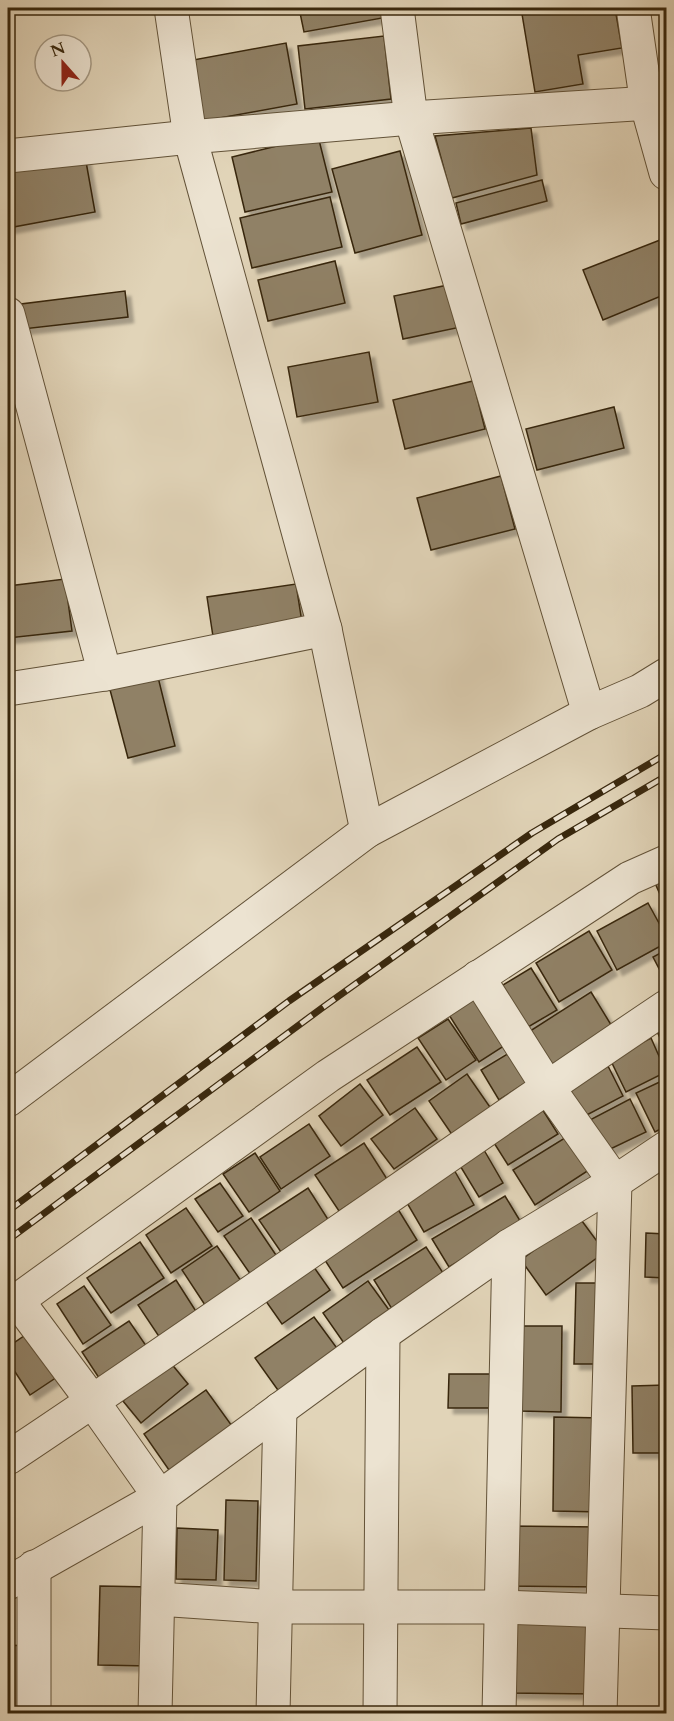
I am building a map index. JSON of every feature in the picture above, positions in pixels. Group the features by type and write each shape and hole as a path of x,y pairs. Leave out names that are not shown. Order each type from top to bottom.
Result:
{"street":[{"path":"171,8 190,137 325,629 367,831"},
{"path":"397,8 411,118 589,713"},
{"path":"633,8 657,103 666,173"},
{"path":"8,156 190,137 411,118 657,103"},
{"path":"8,314 105,674"},
{"path":"8,689 105,674 325,629"},
{"path":"8,1100 367,831 589,713 640,691 666,675"},
{"path":"155,1713 160,1497 93,1401 12,1303 328,1076 630,878 666,862"},
{"path":"478,977 547,1086 615,1182 600,1713"},
{"path":"8,1458 166,1353 547,1086 666,1007"},
{"path":"34,1713 21,1575 160,1497 383,1334 509,1246 615,1182 666,1148"},
{"path":"499,1713 509,1246"},
{"path":"380,1713 383,1334"},
{"path":"273,1713 280,1409"},
{"path":"158,1599 276,1607 501,1607 666,1613"}],"building":[{"path":"299,8 387,8 388,17 304,32"},
{"path":"521,8 615,8 622,48 578,55 583,84 535,92"},
{"path":"384,36 391,99 305,109 298,46"},
{"path":"286,43 297,104 203,121 193,60"},
{"path":"531,128 537,175 452,198 435,136"},
{"path":"318,136 332,192 245,212 232,157"},
{"path":"400,151 422,235 355,253 332,169"},
{"path":"85,156 95,212 8,228 8,170"},
{"path":"542,180 547,201 461,224 456,203"},
{"path":"330,197 342,247 252,268 240,218"},
{"path":"660,240 666,256 666,294 603,320 583,270"},
{"path":"335,261 345,303 268,321 258,280"},
{"path":"453,284 461,327 403,339 394,296"},
{"path":"125,291 128,317 23,329 21,304"},
{"path":"369,352 378,402 297,417 288,367"},
{"path":"473,381 485,429 405,449 393,400"},
{"path":"614,407 624,448 537,470 526,429"},
{"path":"501,476 515,529 431,550 417,498"},
{"path":"65,579 72,631 8,638 8,586"},
{"path":"296,584 303,629 214,643 207,597"},
{"path":"157,673 175,746 128,758 109,686"},
{"path":"666,877 666,908 655,883"},
{"path":"648,903 666,936 666,943 617,970 597,931"},
{"path":"589,931 612,970 559,1002 536,963"},
{"path":"666,950 666,982 653,957"},
{"path":"531,968 557,1010 523,1030 498,988"},
{"path":"591,992 613,1028 550,1068 527,1033"},
{"path":"484,993 513,1040 479,1062 449,1015"},
{"path":"448,1019 476,1060 446,1080 418,1038"},
{"path":"666,1024 666,1051 656,1029"},
{"path":"651,1038 666,1072 626,1092 610,1059"},
{"path":"417,1047 441,1082 390,1115 367,1080"},
{"path":"514,1050 532,1079 499,1100 481,1070"},
{"path":"608,1066 623,1096 583,1117 567,1086"},
{"path":"467,1074 492,1110 453,1136 429,1101"},
{"path":"666,1079 666,1126 655,1132 636,1093"},
{"path":"360,1084 383,1115 341,1146 319,1116"},
{"path":"630,1099 646,1132 602,1153 586,1122"},
{"path":"539,1104 558,1134 508,1165 489,1135"},
{"path":"415,1108 437,1139 394,1169 371,1139"},
{"path":"309,1124 330,1156 281,1189 260,1157"},
{"path":"568,1136 589,1170 535,1205 513,1170"},
{"path":"364,1143 387,1179 339,1211 315,1175"},
{"path":"484,1150 503,1183 479,1197 459,1164"},
{"path":"255,1153 280,1191 249,1212 223,1174"},
{"path":"453,1168 474,1205 424,1232 403,1196"},
{"path":"220,1183 243,1216 218,1232 195,1199"},
{"path":"308,1188 329,1221 281,1252 259,1220"},
{"path":"505,1196 522,1224 449,1267 432,1239"},
{"path":"396,1206 417,1240 343,1288 321,1254"},
{"path":"186,1208 212,1246 171,1273 146,1235"},
{"path":"579,1217 605,1252 546,1295 521,1260"},
{"path":"251,1218 278,1258 251,1275 224,1236"},
{"path":"646,1233 666,1234 666,1278 645,1277"},
{"path":"140,1242 164,1278 111,1313 87,1278"},
{"path":"217,1246 241,1281 205,1305 182,1270"},
{"path":"426,1247 445,1276 392,1309 374,1280"},
{"path":"311,1263 330,1290 282,1324 263,1297"},
{"path":"176,1280 199,1316 162,1341 138,1305"},
{"path":"368,1281 392,1314 346,1346 323,1313"},
{"path":"576,1283 607,1283 606,1364 574,1364"},
{"path":"84,1286 111,1325 83,1344 57,1304"},
{"path":"314,1317 339,1351 280,1393 255,1358"},
{"path":"129,1321 151,1353 103,1384 82,1352"},
{"path":"521,1326 562,1326 561,1412 520,1411"},
{"path":"37,1327 66,1371 30,1395 8,1361 8,1347"},
{"path":"170,1362 188,1384 141,1423 123,1401"},
{"path":"449,1374 500,1374 500,1408 448,1408"},
{"path":"666,1385 666,1453 633,1453 632,1386"},
{"path":"206,1390 232,1426 169,1470 144,1434"},
{"path":"554,1417 603,1418 602,1512 553,1511"},
{"path":"226,1500 258,1501 256,1581 224,1580"},
{"path":"508,1526 600,1527 599,1587 506,1586"},
{"path":"177,1528 218,1530 216,1580 176,1579"},
{"path":"100,1586 152,1587 150,1666 98,1665"},
{"path":"509,1619 596,1620 596,1694 508,1693"},
{"path":"8,1645 27,1646 23,1708 8,1707"}],"railway":[{"path":"8,1211 289,1001 532,833 666,754"},
{"path":"8,1240 322,1008 558,839 666,776"}]}
